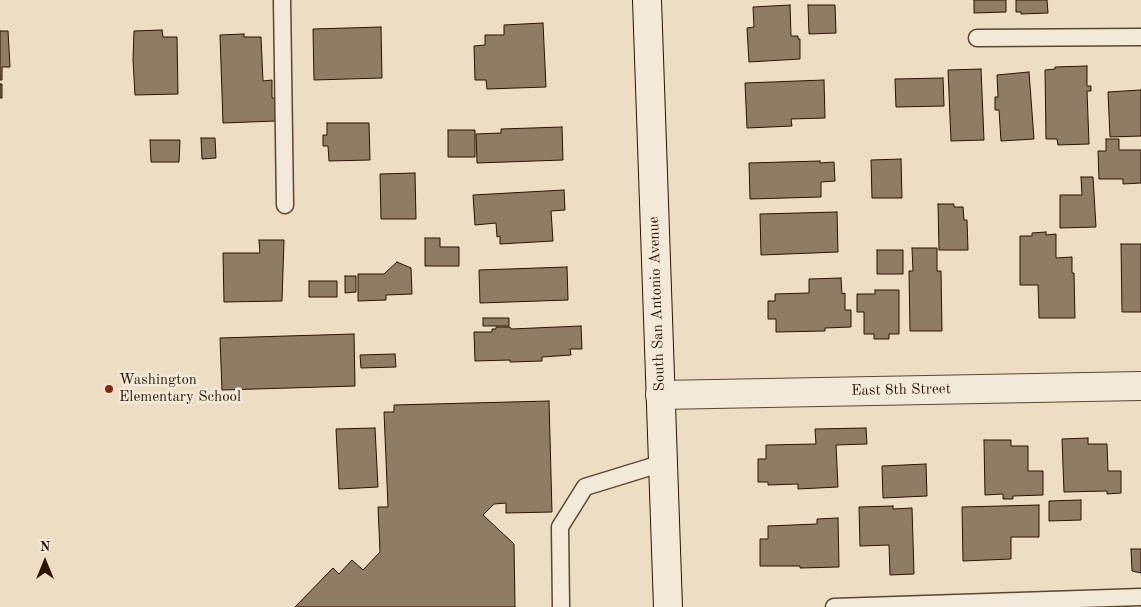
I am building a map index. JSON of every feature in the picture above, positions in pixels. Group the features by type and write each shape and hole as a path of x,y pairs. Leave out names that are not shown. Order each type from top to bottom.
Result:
{"street":[{"name":"South San Antonio Avenue","path":"647,0 668,607"},
{"name":"East 8th Street","path":"660,394 1141,386"}],"lane":[{"path":"282,0 285,205"},
{"path":"977,38 1141,37"},
{"path":"561,607 560,527 585,487 662,463"},
{"path":"834,607 1141,597"}],"building":[{"path":"974,0 1006,0 1006,12 974,13"},
{"path":"1016,0 1047,0 1048,13 1021,14 1021,12 1016,12"},
{"path":"790,5 791,36 798,36 798,39 800,39 800,59 749,62 747,28 754,27 753,7"},
{"path":"808,5 835,5 836,33 809,34"},
{"path":"543,23 546,87 487,89 486,80 475,80 474,46 485,45 485,35 504,35 504,25"},
{"path":"381,27 382,78 314,80 313,29"},
{"path":"162,30 163,37 177,37 178,94 135,95 134,31"},
{"path":"0,31 8,31 10,67 2,67 2,80 0,80"},
{"path":"244,34 244,37 261,37 263,81 272,80 272,98 276,98 276,121 223,123 220,35"},
{"path":"1087,66 1087,86 1091,86 1091,91 1087,91 1089,144 1058,145 1057,139 1046,139 1045,70 1055,69 1055,67"},
{"path":"981,69 984,140 951,141 948,70"},
{"path":"1029,72 1034,139 1001,141 999,110 995,110 995,97 998,97 997,75"},
{"path":"943,78 944,106 896,107 895,79"},
{"path":"824,80 825,118 791,119 792,126 747,128 745,83"},
{"path":"0,84 2,84 2,98 0,98"},
{"path":"1141,90 1141,136 1110,137 1108,92"},
{"path":"327,123 369,123 370,160 329,161 328,146 323,146 323,135 327,135"},
{"path":"562,127 563,160 477,163 476,134 501,133 501,129"},
{"path":"448,130 475,130 475,157 448,157"},
{"path":"201,138 215,138 216,158 202,159"},
{"path":"1106,139 1119,139 1119,150 1141,150 1141,183 1123,184 1123,179 1099,179 1098,151 1106,151"},
{"path":"150,140 180,140 179,162 151,162"},
{"path":"901,159 902,198 872,198 871,160"},
{"path":"820,161 820,163 834,162 835,181 821,182 821,197 750,199 749,163"},
{"path":"415,173 416,219 381,219 380,174"},
{"path":"1081,177 1093,177 1096,227 1060,228 1060,195 1082,195"},
{"path":"564,190 565,210 551,211 553,241 500,244 500,236 497,237 496,223 475,225 473,195"},
{"path":"938,204 954,204 954,207 963,207 964,220 967,220 968,250 939,250"},
{"path":"837,212 838,252 761,255 760,214"},
{"path":"1046,232 1046,235 1056,234 1056,258 1072,257 1075,318 1039,318 1038,285 1020,285 1020,236 1032,236 1032,233"},
{"path":"425,238 440,238 440,247 459,247 459,266 425,266"},
{"path":"259,240 284,240 282,301 224,302 223,253 260,253"},
{"path":"1121,244 1141,244 1141,312 1122,312"},
{"path":"912,248 937,248 937,271 941,271 942,331 910,331 909,271 913,271"},
{"path":"877,250 903,250 903,274 877,274"},
{"path":"397,262 411,268 412,294 386,295 386,300 358,301 358,274 384,274"},
{"path":"567,267 568,300 480,303 479,270"},
{"path":"345,276 356,276 356,292 345,293"},
{"path":"841,278 842,294 845,293 845,310 851,310 851,327 825,328 825,331 776,332 776,319 768,319 768,301 775,301 775,294 809,293 809,279"},
{"path":"309,281 337,281 337,297 309,297"},
{"path":"875,290 899,290 899,334 889,334 889,339 874,339 874,334 864,334 864,312 857,312 857,294 875,294"},
{"path":"483,318 509,318 509,326 483,326"},
{"path":"581,326 582,349 570,349 571,355 542,357 542,361 475,361 474,332 492,332 492,329 496,329 496,327 510,327 511,329"},
{"path":"354,334 355,386 222,390 220,338"},
{"path":"395,354 396,367 361,368 360,355"},
{"path":"549,401 552,512 506,513 506,503 494,504 483,515 514,544 515,607 295,607 333,568 339,574 352,560 363,570 380,552 378,507 388,507 384,412 394,412 394,405"},
{"path":"375,428 378,487 339,489 336,429"},
{"path":"866,428 867,444 836,445 838,487 798,489 798,484 768,485 768,482 758,482 758,459 766,459 766,445 816,444 815,429"},
{"path":"1088,438 1088,444 1107,444 1108,471 1121,471 1121,493 1107,494 1107,491 1064,492 1062,439"},
{"path":"984,440 1011,440 1011,446 1028,446 1028,471 1043,471 1043,495 1013,496 1013,499 1003,499 1003,494 985,495"},
{"path":"926,464 927,496 883,498 882,466"},
{"path":"1081,500 1081,520 1049,521 1049,501"},
{"path":"1039,505 1039,537 1011,537 1011,559 963,561 962,507"},
{"path":"893,506 893,509 912,508 914,574 890,575 889,545 860,546 859,507"},
{"path":"838,518 839,567 760,566 760,539 768,539 768,526 817,524 817,519"},
{"path":"1131,549 1141,549 1141,573 1132,571"}],"place":[{"name":"Washington Elementary School","path":"109,389"}]}
